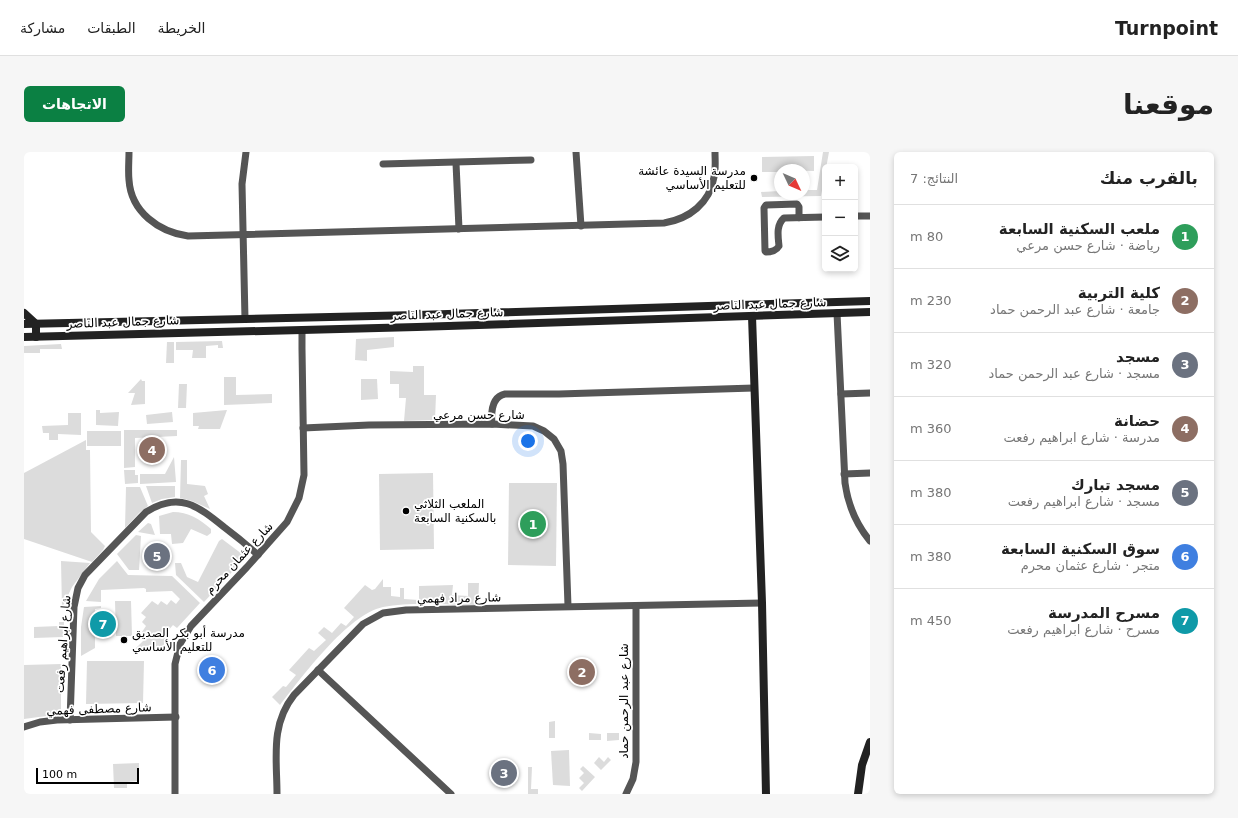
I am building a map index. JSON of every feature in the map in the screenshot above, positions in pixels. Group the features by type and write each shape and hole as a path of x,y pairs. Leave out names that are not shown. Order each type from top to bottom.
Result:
{"main road":[{"name":"شارع جمال عبد الناصر","path":"24,324 417,315 870,301"},
{"name":"شارع جمال عبد الناصر","path":"24,337 417,327 870,312"},
{"path":"24,313 36,324 36,337"},
{"path":"417,315 417,327"},
{"path":"752,316 762,603 766,794"},
{"path":"858,794 862,765 870,742"}],"street":[{"path":"130,152 130,188 136,203 146,216 152,222 165,230 180,235 196,236 664,223 680,220 700,206 709,193 714,177 715,152"},
{"path":"245,319 242,184 246,152"},
{"path":"576,152 581,226"},
{"path":"383,164 531,160"},
{"path":"456,163 458,229"},
{"path":"800,218 799,206 797,204 766,205 764,208 765,251 772,252 778,248 778,227 784,218 800,218 822,217"},
{"path":"858,216 870,216"},
{"path":"837,313 846,493 859,526 870,541"},
{"name":"شارع عثمان محرم","path":"175,794 175,664 178,650 183,638 191,626 287,522 299,498 304,474 302,330"},
{"path":"492,424 491,413 493,405 499,396 505,394 559,394 754,388"},
{"path":"841,394 870,393"},
{"name":"شارع حسن مرعي","path":"303,428 369,425 492,424 533,426 538,428 554,439 561,451 563,464 568,606"},
{"path":"844,474 870,473"},
{"name":"شارع ابراهيم رفعت","path":"70,720 74,607 78,588 85,575 146,512 166,503 181,502 194,505 205,511 258,555"},
{"name":"شارع مراد فهمي","path":"277,794 276,736 278,724 283,712 290,701 318,670 363,624 376,616 406,610 762,603"},
{"name":"شارع عبد الرحمن حماد","path":"626,794 633,779 636,762 636,606"},
{"path":"318,670 451,794"},
{"name":"شارع مصطفى فهمي","path":"24,727 44,722 70,720 176,717"}],"shaded area":[{"path":"823,152 829,152 827,164 822,164 821,196 810,196 810,190 817,190"},
{"path":"814,156 814,171 810,171 810,164 774,164 774,172 762,172 762,157"},
{"path":"774,191 774,197 762,197 761,192"},
{"path":"394,337 394,347 367,350 367,361 355,360 356,339"},
{"path":"222,341 223,348 218,348 218,345 206,346 206,358 192,358 193,350 176,350 176,342"},
{"path":"167,342 174,342 174,363 166,363"},
{"path":"61,344 62,349 40,349 40,353 24,353 24,346"},
{"path":"413,366 424,366 424,395 436,395 435,420 404,421 406,398 399,398 399,384 390,384 390,371 413,372"},
{"path":"224,377 236,377 236,395 272,394 272,403 224,405"},
{"path":"141,379 142,381 145,381 145,404 131,405 135,393 128,393"},
{"path":"361,379 377,379 378,399 361,400"},
{"path":"179,384 187,384 186,408 178,408"},
{"path":"96,410 100,410 100,413 119,412 118,426 96,425"},
{"path":"227,410 220,429 198,429 199,426 193,426 193,413"},
{"path":"172,412 173,422 147,424 146,415"},
{"path":"68,413 81,413 81,435 58,434 58,440 49,440 49,433 43,433 42,426 68,425"},
{"path":"124,430 177,430 177,436 135,438 135,467 124,468"},
{"path":"87,431 121,431 121,446 87,446"},
{"path":"86,440 86,450 90,450 91,532 105,546 92,562 24,539 24,473"},
{"path":"174,457 176,482 140,484 140,474 165,474"},
{"path":"181,460 187,460 187,484 205,486 208,494 204,496 210,509 192,501 180,498"},
{"path":"124,470 135,470 135,475 138,475 138,483 125,484"},
{"name":"الملعب الثلاثي بالسكنية السابعة","path":"433,473 434,549 380,550 379,474"},
{"path":"509,483 557,483 556,566 508,565"},
{"path":"146,486 175,486 175,497 162,499 152,503"},
{"path":"126,487 140,487 148,506 125,528"},
{"path":"173,512 184,513 198,519 211,529 211,533 207,536 191,529 183,543 172,544 171,534 160,534 159,516"},
{"path":"148,523 151,524 155,535 138,532"},
{"path":"136,535 141,536 139,570 129,570 117,554"},
{"path":"222,539 242,554 244,559 204,602 176,575 175,563 181,563 187,577 198,582 219,541"},
{"path":"61,561 90,563 72,587 62,608"},
{"path":"117,561 128,575 172,576 200,603 177,628 173,625 166,633 170,636 164,643 164,650 134,650 147,637 142,632 146,626 142,622 146,617 141,613 152,601 158,605 161,601 167,605 171,600 176,604 180,599 172,591 146,592 146,589 144,588 101,590 101,602 86,601 99,579"},
{"path":"383,579 383,587 391,587 391,596 400,597 400,588 404,588 404,599 419,600 419,586 453,585 452,595 468,596 468,583 479,583 478,605 406,604 383,607 369,612 341,634 327,648 313,663 280,705 272,697 283,686 286,687 296,675 289,670 309,648 314,651 326,640 318,633 324,627 332,633 341,623 346,626 354,617 344,608 365,585 372,590 375,589"},
{"path":"115,601 131,601 132,636 116,636"},
{"path":"101,606 101,608 95,609 95,648 81,656 81,627 84,607"},
{"path":"59,622 64,622 63,637 34,638 34,627 59,626"},
{"path":"87,661 144,661 143,703 86,704"},
{"path":"61,664 61,714 24,719 24,665"},
{"path":"555,721 555,738 549,738 549,722"},
{"path":"589,733 601,734 601,740 589,740"},
{"path":"607,733 619,733 619,740 607,741"},
{"path":"569,750 570,786 553,785 551,751"},
{"path":"599,757 604,762 608,757 611,760 601,770 594,763"},
{"path":"139,763 139,781 127,782 127,788 114,788 113,764"},
{"path":"583,766 595,777 582,791 579,788 584,783 579,778 584,773 580,769"},
{"path":"528,767 532,767 531,789 538,789 538,794 528,794"}],"place":[{"name":"مدرسة السيدة عائشة للتعليم الأساسي","path":"754,178"},
{"name":"حضانة","path":"152,450"},
{"name":"الملعب الثلاثي بالسكنية السابعة","path":"406,511"},
{"name":"ملعب السكنية السابعة","path":"533,524"},
{"name":"مسجد تبارك","path":"157,556"},
{"name":"مسرح المدرسة","path":"103,624"},
{"name":"مدرسة أبو بكر الصديق للتعليم الأساسي","path":"124,640"},
{"name":"سوق السكنية السابعة","path":"212,670"},
{"name":"كلية التربية","path":"582,672"},
{"name":"مسجد","path":"504,773"}]}
